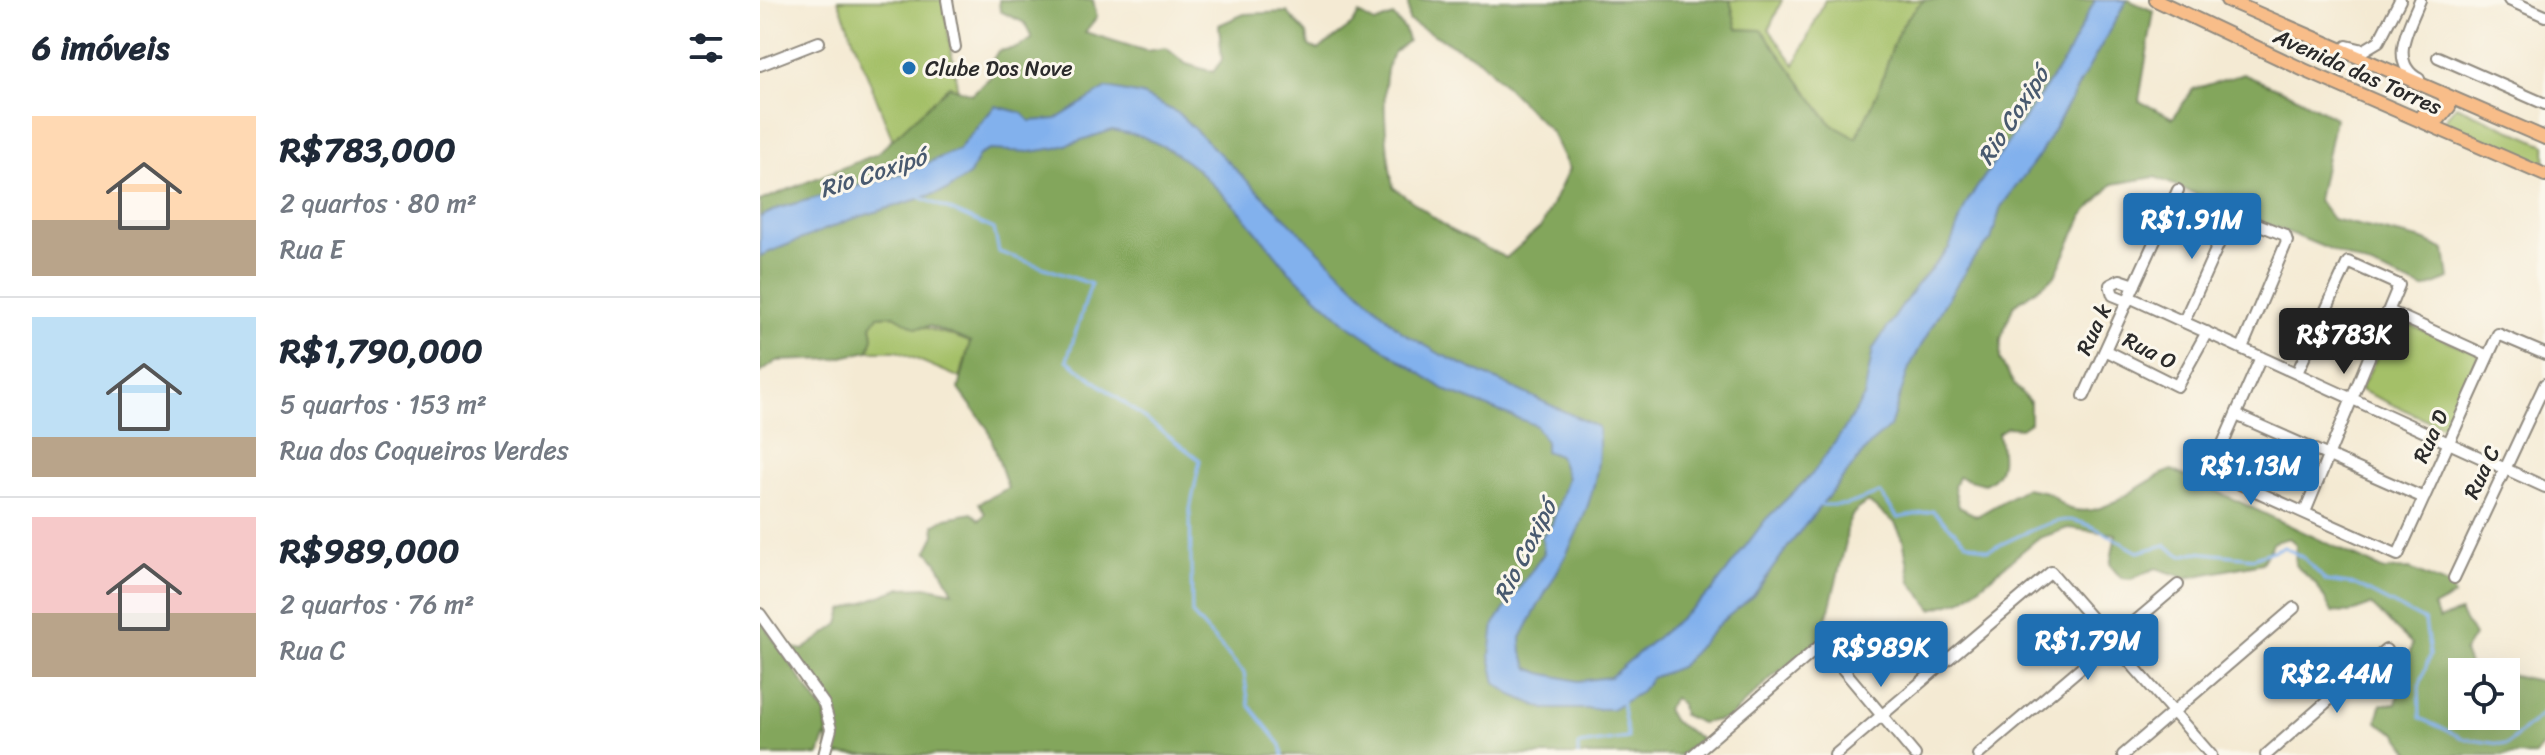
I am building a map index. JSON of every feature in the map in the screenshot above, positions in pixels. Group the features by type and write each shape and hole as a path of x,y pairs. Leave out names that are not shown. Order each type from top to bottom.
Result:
{"main road":[{"name":"Avenida das Torres","path":"2156,0 2304,70 2545,175"},
{"name":"Avenida das Torres","path":"2227,0 2545,138"},
{"path":"2304,70 2357,86 2428,118 2439,119 2446,115 2449,107 2444,96"}],"street":[{"path":"947,0 955,47"},
{"path":"2310,36 2364,50 2379,41 2400,0"},
{"path":"2420,0 2406,38 2402,61 2409,73 2433,85 2444,96"},
{"path":"2509,0 2545,16"},
{"path":"760,65 819,42"},
{"path":"2438,57 2545,104"},
{"name":"Rua k","path":"2084,396 2178,190"},
{"path":"2184,321 2232,214 2237,213 2285,235 2287,241 2242,348"},
{"path":"2261,357 2211,471 2305,512 2399,285 2348,262 2297,373"},
{"path":"2135,285 2120,280 2110,285 2113,295 2184,321 2545,487"},
{"path":"2389,311 2488,356"},
{"name":"Rua O","path":"2105,350 2177,386 2207,332"},
{"name":"Rua D","path":"2305,512 2398,555 2498,334 2545,354"},
{"name":"Rua C","path":"2454,578 2545,384"},
{"path":"2236,415 2424,498"},
{"path":"1835,755 2051,572 2211,755"},
{"path":"1978,755 2178,585"},
{"path":"2123,755 2294,608"},
{"path":"760,614 824,704 831,729 824,755"},
{"path":"1693,755 1822,644 1915,755"},
{"path":"2266,755 2386,650"}],"green space":[{"name":"Clube Dos Nove","path":"838,0 943,0 965,135 902,164"},
{"path":"999,0 1093,0 1097,17 1085,32 1146,51 1166,48 1186,64 1213,72 1222,60 1219,25 1244,14 1287,12 1307,34 1309,46 1318,50 1352,25 1359,14 1375,23 1393,16 1405,30 1408,41 1393,54 1386,81 1385,119 1393,187 1452,231 1506,258 1542,226 1569,169 1551,132 1480,60 1409,21 1408,0 1730,0 1737,29 1762,30 1831,124 1856,138 1877,93 1898,32 1924,0 2128,0 2154,11 2139,101 2173,118 2193,89 2243,74 2293,95 2335,118 2318,200 2332,219 2423,240 2445,250 2449,279 2424,289 2155,177 2113,184 2083,215 2055,276 2013,306 2001,339 2000,360 2015,386 2030,402 2030,422 2021,428 2007,427 1998,433 2000,469 1991,480 1984,484 1958,477 1954,487 1959,507 1977,516 2026,488 2048,493 2070,509 2097,509 2172,470 2384,570 2410,569 2452,587 2454,596 2433,607 2439,619 2460,612 2474,636 2464,652 2466,658 2448,658 2448,730 2520,730 2520,677 2545,682 2545,744 2535,755 2412,755 2396,733 2377,722 2381,704 2396,704 2412,644 2371,605 2349,613 2332,612 2317,585 2295,565 2296,544 2289,538 2274,542 2262,563 2186,578 2156,568 2131,579 2121,578 2110,565 2116,534 2068,528 2037,539 1963,600 1932,609 1911,582 1903,539 1895,523 1868,502 1857,509 1848,523 1822,638 1772,677 1729,718 1701,723 1683,715 1681,704 1674,698 1666,709 1672,720 1701,739 1680,755 829,755 823,695 790,647 803,650 839,624 843,610 901,588 929,587 953,592 927,551 935,535 934,525 946,518 972,513 980,520 985,514 979,503 1008,488 988,429 959,389 970,342 930,326 916,328 894,315 878,316 871,325 873,337 869,351 834,359 777,361 760,373 760,201 877,154 949,86 972,94 997,71 992,61 998,51 1016,48 1032,39 1025,23 1000,11"},
{"path":"1730,0 1782,0 1769,29 1795,65 1825,0 1924,0 1856,139 1831,124 1762,31 1737,29"},
{"path":"2456,106 2545,145 2545,167 2443,122"},
{"path":"894,315 970,342 960,378 897,351 869,351 873,337 871,325 877,316"},
{"path":"2396,319 2479,354 2445,428 2360,390"},
{"path":"760,620 825,714 828,729 819,755 760,755 763,712"}],"water":[{"name":"Rio Coxipó","path":"2095,0 2127,0 2040,154 2001,207 1991,240 1973,259 1942,308 1909,368 1890,427 1871,443 1790,544 1753,596 1720,623 1680,667 1651,678 1639,693 1612,709 1544,709 1510,694 1496,683 1490,656 1494,624 1544,553 1542,536 1552,524 1567,478 1559,456 1545,451 1545,440 1535,425 1447,391 1347,324 1289,271 1239,210 1198,170 1169,149 1141,136 1112,130 1057,148 1030,152 989,150 979,155 970,174 948,190 849,220 760,256 760,217 779,208 901,174 958,150 995,106 1022,113 1030,121 1056,119 1107,88 1142,95 1178,113 1402,332 1442,355 1598,427 1599,455 1586,510 1521,638 1522,653 1529,668 1578,681 1610,677 1712,591 1766,519 1812,474 1843,431 1864,397 1873,349 1915,287 1949,248 1967,202 2065,59"}],"waterway":[{"path":"920,197 994,229 999,252 1091,284 1067,360 1200,460 1190,510 1192,614 1244,673 1249,705 1281,745 1283,755"},
{"path":"1820,505 1846,505 1880,493 1898,518 1933,511 1966,542 1988,550 2044,525 2067,520 2092,527 2138,552 2165,545 2182,556 2196,552 2253,558 2284,547 2304,558 2326,581 2356,585 2425,621 2430,655 2419,687 2420,718 2465,739 2507,745 2545,711"},
{"path":"1578,755 1578,745 1628,738 1622,702"}],"place":[{"name":"Clube Dos Nove","path":"909,68"}]}
